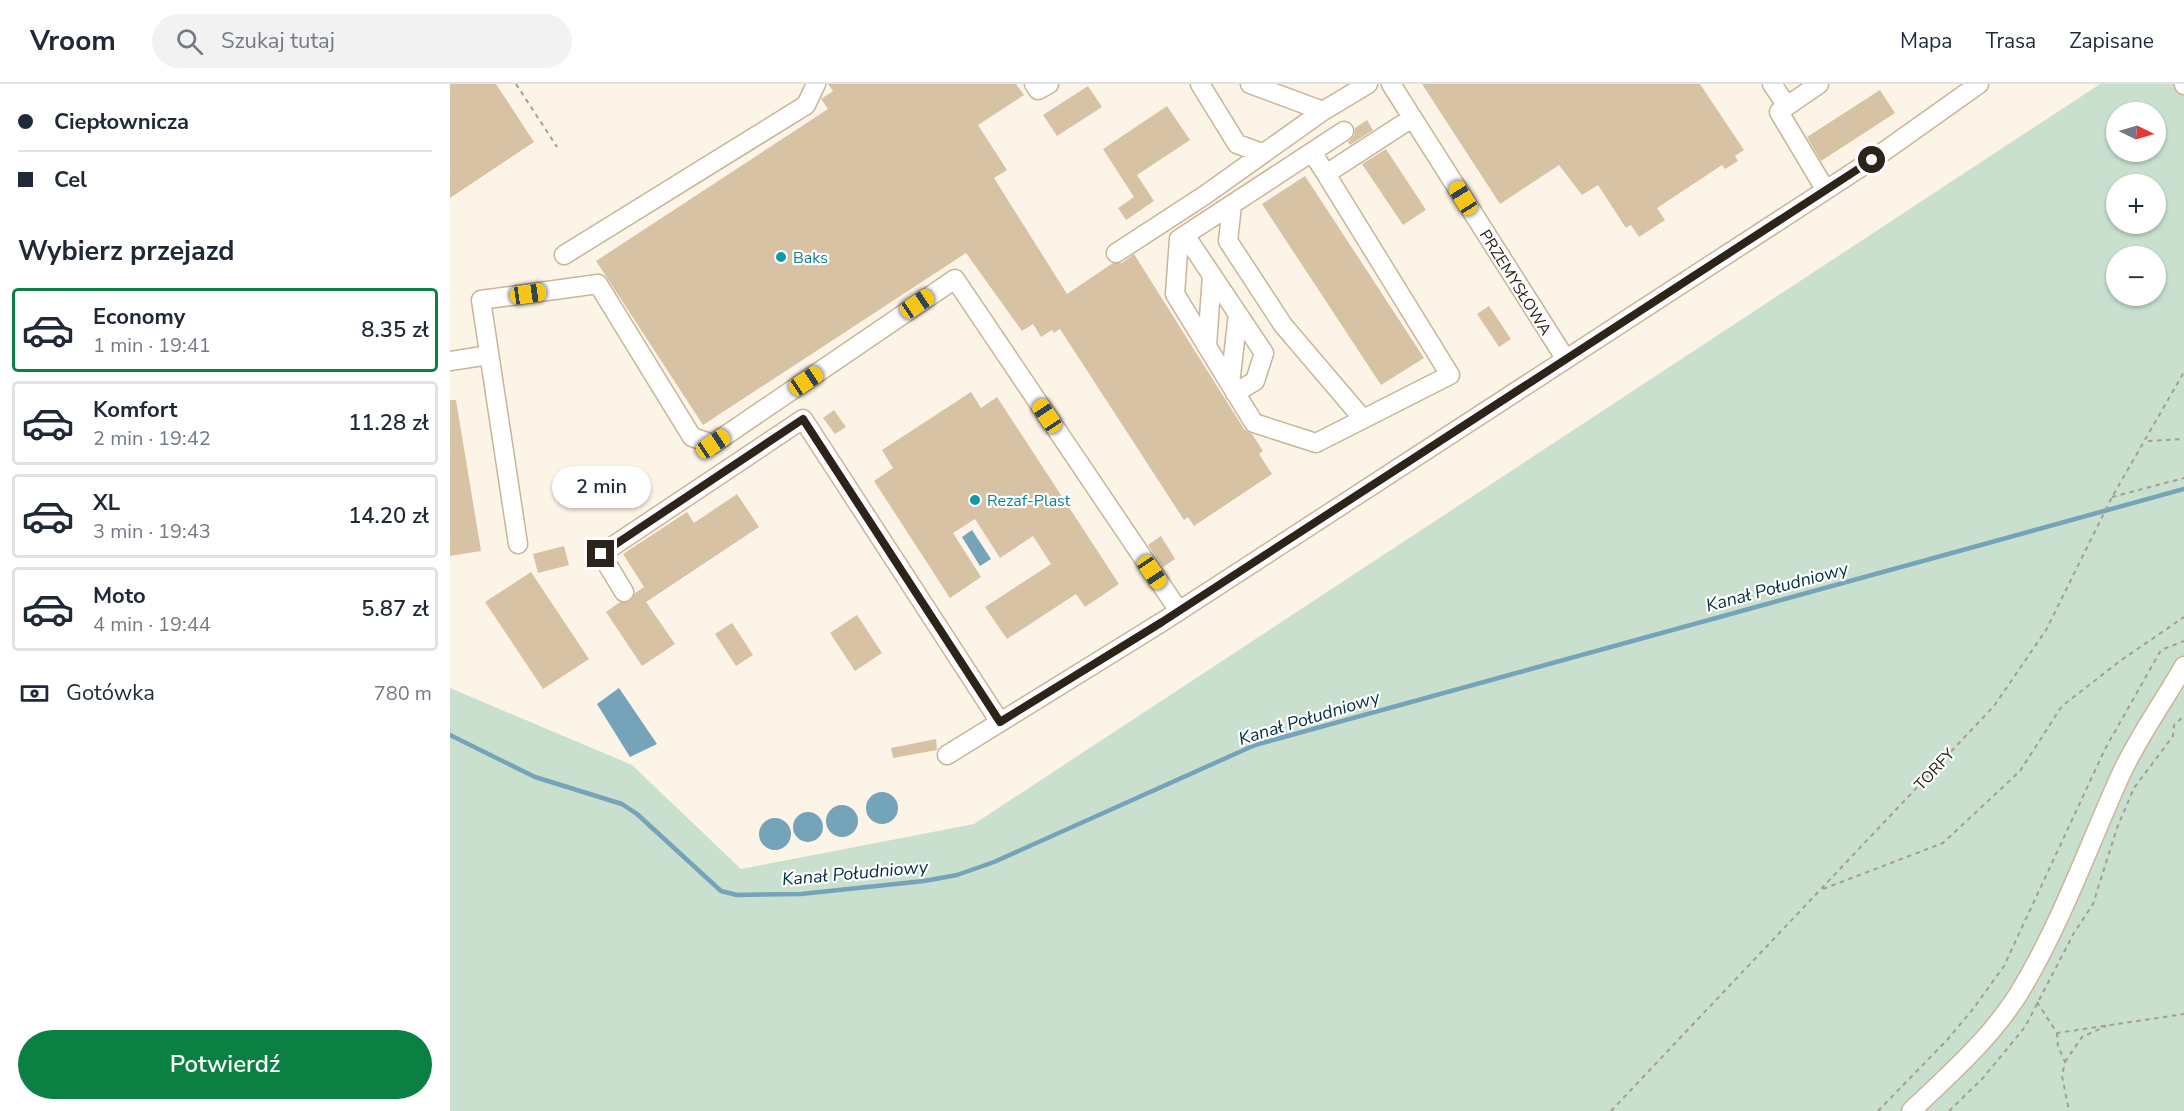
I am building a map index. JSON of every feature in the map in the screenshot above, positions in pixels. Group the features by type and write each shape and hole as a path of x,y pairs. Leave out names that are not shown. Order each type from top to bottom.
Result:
{"street":[{"path":"564,255 806,105 816,84"},
{"path":"1034,84 1038,90 1049,84"},
{"path":"1200,84 1237,144 1262,153"},
{"path":"1250,84 1323,111"},
{"path":"1116,253 1205,195 1323,111 1368,84"},
{"name":"PRZEMYSŁOWA","path":"1391,84 1565,358"},
{"path":"1772,84 1787,106"},
{"path":"1819,84 1779,112 1825,189"},
{"path":"947,755 1179,611 1872,160 1979,84"},
{"path":"1326,174 1412,118"},
{"path":"1312,152 1450,375 1316,443 1254,423 1175,294 1179,239 1344,131"},
{"path":"1232,205 1228,241 1283,325 1363,419"},
{"path":"1185,235 1264,353 1255,381 1233,388"},
{"path":"1207,346 1212,275"},
{"path":"518,544 481,300 598,284 692,437 713,444 955,279 1179,611"},
{"path":"1233,388 1238,314"},
{"path":"450,361 489,355"},
{"path":"624,592 601,554 803,419 1000,722"},
{"path":"1911,1111 1968,1056 2004,1015 2025,984 2086,858 2123,770 2184,666"}],"path":[{"path":"516,84 557,147"},
{"name":"TORFY","path":"1611,1111 1994,706 2046,630 2112,497 2184,372"},
{"path":"2146,441 2184,439"},
{"path":"2112,497 2184,478"},
{"path":"1820,890 1942,843 2020,771 2062,706 2120,661 2184,617"},
{"path":"1878,1111 1947,1040 2004,966 2105,749 2161,650 2184,641"},
{"path":"2025,984 2057,1033 2058,1046 2065,1062"},
{"path":"2057,1033 2184,1014"},
{"path":"2069,1111 2062,1076 2065,1062 2082,1037 2109,1025"}],"green space":[{"path":"2100,84 2184,84 2184,1111 450,1111 450,688 632,765 741,869 974,824"}],"water":[{"path":"972,530 991,559 980,566 962,537"},
{"path":"619,688 657,744 630,757 597,704"},
{"path":"882,792 893,797 898,808 893,819 882,824 871,819 866,808 871,797"},
{"path":"842,805 853,810 858,821 853,832 842,837 831,832 826,821 831,810"},
{"path":"808,812 819,816 823,827 819,838 808,842 797,838 793,827 797,816"},
{"path":"775,818 786,823 791,834 786,845 775,850 764,845 759,834 764,823"}],"building":[{"path":"450,84 496,84 534,142 450,198"},
{"name":"Baks","path":"828,84 1016,84 1024,95 978,125 1007,170 994,178 1067,294 1113,263 1122,263 1134,254 1244,429 1252,434 1263,451 1259,454 1272,474 1194,526 1188,517 1184,520 1060,329 1054,333 1052,330 1041,337 1033,324 1022,331 966,253 703,425 596,261 828,109 821,99 833,91"},
{"path":"1422,84 1700,84 1744,150 1735,156 1738,161 1725,169 1722,165 1657,208 1665,220 1639,237 1631,225 1626,228 1598,185 1582,195 1559,165 1500,204"},
{"path":"1088,86 1102,107 1057,136 1043,115"},
{"path":"1880,90 1895,113 1821,161 1807,137"},
{"path":"1167,106 1190,140 1137,175 1154,201 1126,220 1118,208 1134,197 1103,149"},
{"path":"1367,120 1373,130 1350,145 1348,142 1354,136 1355,128"},
{"path":"1386,149 1426,210 1403,225 1362,164"},
{"path":"1305,176 1424,358 1381,385 1262,204"},
{"path":"1489,306 1511,339 1499,347 1477,314"},
{"name":"Rezaf-Plast","path":"971,392 981,408 997,397 1119,584 1085,607 1076,594 1007,639 985,607 1051,564 1033,536 1000,558 975,519 953,533 981,577 950,598 874,481 893,468 882,450"},
{"path":"450,400 456,400 481,551 450,556"},
{"path":"834,410 846,427 835,434 823,418"},
{"path":"737,494 759,527 646,602 675,644 642,666 606,612 620,602 630,601 635,593 644,587 623,554 687,512 694,523"},
{"path":"1161,536 1175,559 1163,567 1148,545"},
{"path":"564,546 569,565 538,573 533,554"},
{"path":"531,572 589,659 543,689 485,602"},
{"path":"857,615 882,653 855,671 830,633"},
{"path":"732,623 753,655 736,666 715,634"},
{"path":"936,739 937,750 893,758 891,748"}],"waterway":[{"name":"Kanał Południowy","path":"450,735 535,777 622,804 637,814 721,891 737,895 801,894 924,881 957,875 994,862 1255,745 2184,489"}],"place":[{"name":"Baks","path":"781,257"},
{"name":"Rezaf-Plast","path":"975,500"}],"route":[{"path":"601,554 803,419 1000,722 1162,622 1872,160"}]}
